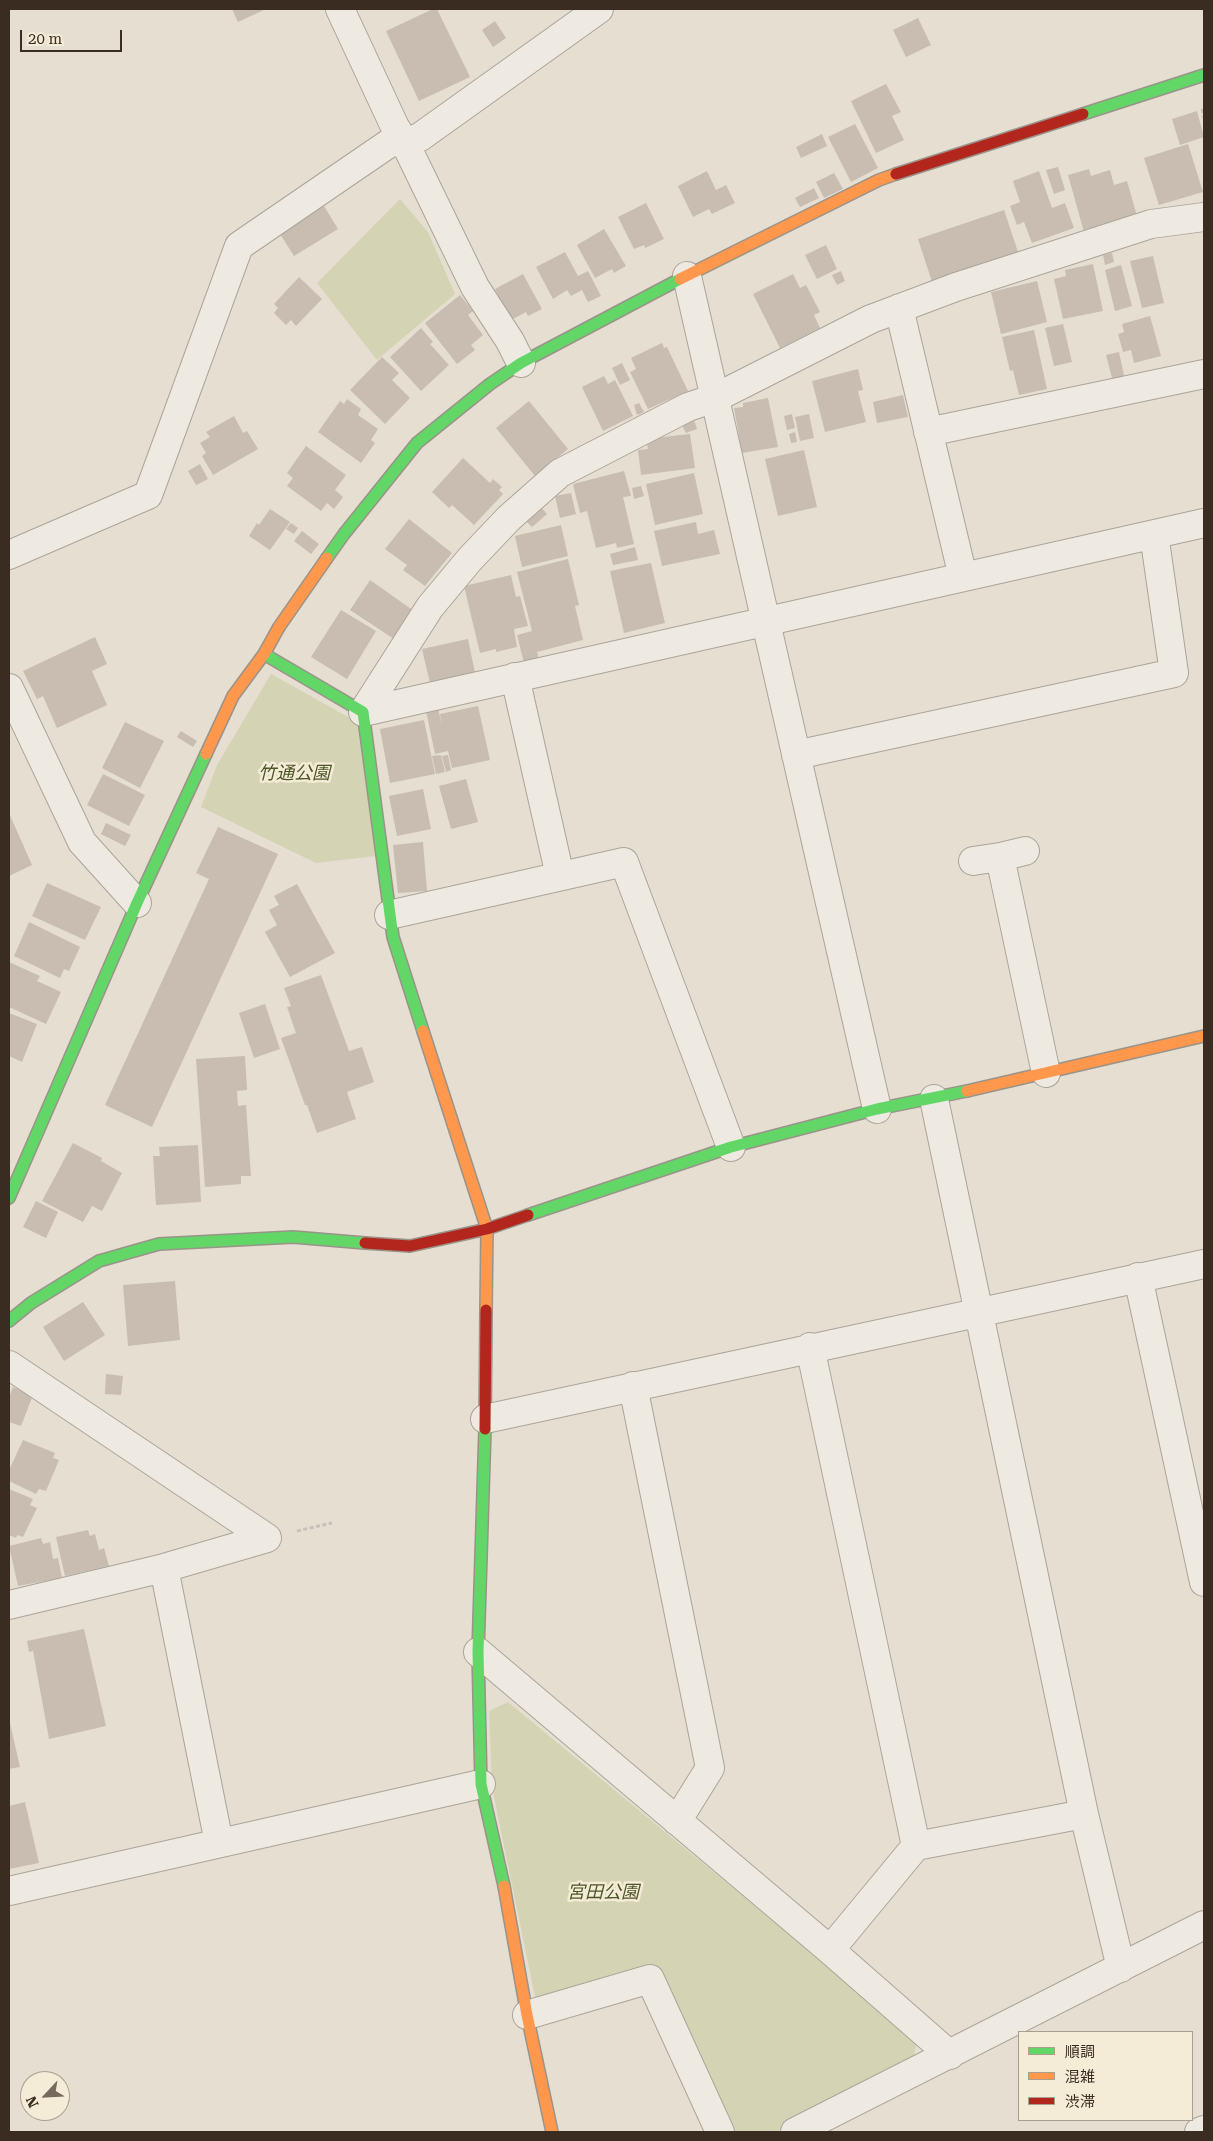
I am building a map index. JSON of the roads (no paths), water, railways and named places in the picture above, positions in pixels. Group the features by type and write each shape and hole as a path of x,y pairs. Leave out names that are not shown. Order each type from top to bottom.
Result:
{"street":[{"path":"340,9 475,287 510,341 521,363"},
{"path":"9,555 148,496 239,246 391,142 405,143 420,137 598,9"},
{"path":"9,1198 137,903 233,696 264,654 278,627 344,534 417,443 490,384 521,363 687,276 879,180 1204,75"},
{"path":"552,2132 500,1862 481,1784 478,1652 485,1418 487,1228 392,937 362,712 430,607 470,559 508,518 560,473 688,407 715,398 871,319 956,287 1151,224 1204,217"},
{"path":"687,276 877,1110"},
{"path":"899,308 963,577"},
{"path":"928,432 1204,374"},
{"path":"264,654 362,712 1204,523"},
{"path":"796,755 1174,673 1154,534"},
{"path":"514,677 560,876"},
{"path":"9,688 82,842 137,903"},
{"path":"973,861 1013,854 1046,1073"},
{"path":"389,915 624,862 731,1148"},
{"path":"9,1321 31,1303 99,1261 159,1244 293,1237 410,1246 487,1228 731,1148 877,1110 934,1099 1204,1036"},
{"path":"934,1099 977,1312 1084,1814 1121,1968"},
{"path":"485,1418 1204,1264"},
{"path":"1138,1277 1204,1582"},
{"path":"810,1347 916,1846"},
{"path":"9,1365 267,1538 164,1568 9,1605"},
{"path":"633,1386 710,1768 677,1821"},
{"path":"164,1568 218,1843"},
{"path":"478,1652 830,1950 950,2055"},
{"path":"9,1891 481,1784"},
{"path":"830,1950 916,1846 1084,1814"},
{"path":"795,2132 1204,1925"},
{"path":"528,2015 650,1979 720,2132"},
{"path":"1199,2132 1204,2130"}],"park label":[{"name":"竹通公園","path":"294,774"},
{"name":"宮田公園","path":"603,1893"}]}
